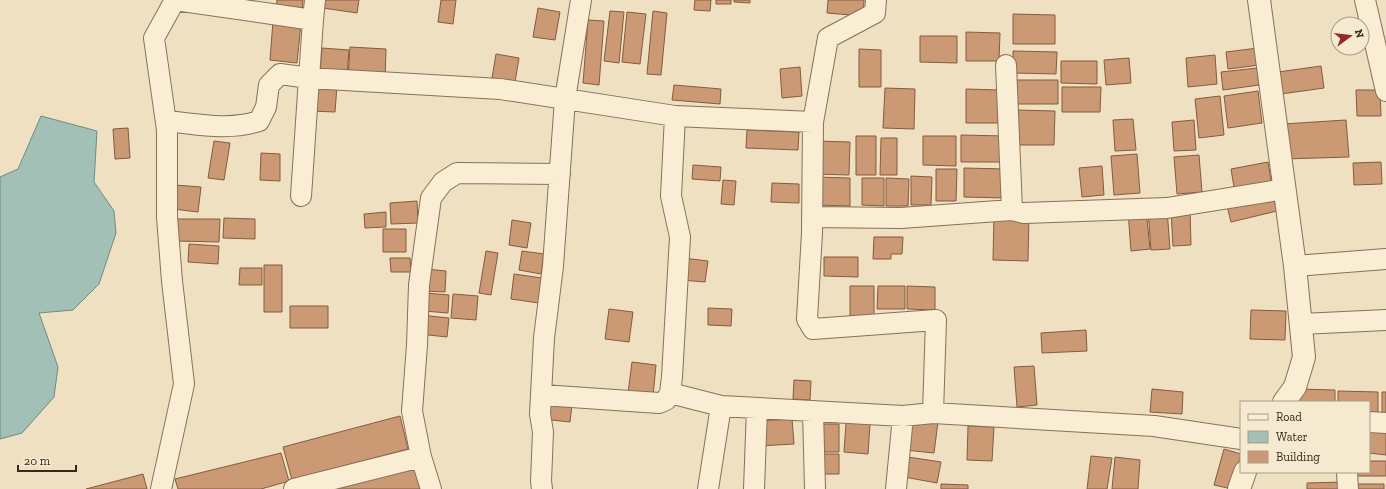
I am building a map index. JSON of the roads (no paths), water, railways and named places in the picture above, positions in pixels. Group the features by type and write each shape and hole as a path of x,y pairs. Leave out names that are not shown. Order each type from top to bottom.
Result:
{"street":[{"path":"161,489 184,384 172,281 167,217 166,122 154,38 175,0 313,20"},
{"path":"301,196 314,0"},
{"path":"542,489 543,432 540,414 544,338 553,266 566,99 581,0"},
{"path":"876,0 875,13 828,38 813,122 812,217 807,319 813,329 936,320 933,413"},
{"path":"1259,0 1295,266 1304,357 1295,387 1285,401"},
{"path":"1365,0 1386,91"},
{"path":"1006,65 1012,210"},
{"path":"166,122 230,127 246,125 259,121 266,107 269,85 280,74 309,78 500,89 675,116 813,122"},
{"path":"542,395 659,402 666,400 670,393 680,237 671,196 675,116"},
{"path":"431,489 421,457 412,412 417,345 419,285 431,198 443,182 457,173 560,174"},
{"path":"812,217 901,218 1012,210 1024,213 1167,208 1285,189"},
{"path":"1295,266 1386,259"},
{"path":"1301,324 1386,320"},
{"path":"670,393 721,406 903,416 933,413 1154,426 1240,439"},
{"path":"708,489 721,406"},
{"path":"754,489 757,408"},
{"path":"814,411 815,489"},
{"path":"896,489 903,416"},
{"path":"1370,422 1386,423"},
{"path":"294,489 421,457"},
{"path":"1239,489 1245,473"},
{"path":"1347,473 1348,489"}],"water":[{"path":"41,116 97,131 94,182 114,211 116,233 99,284 73,310 39,313 58,367 54,397 22,433 0,439 0,177 18,169"}]}
